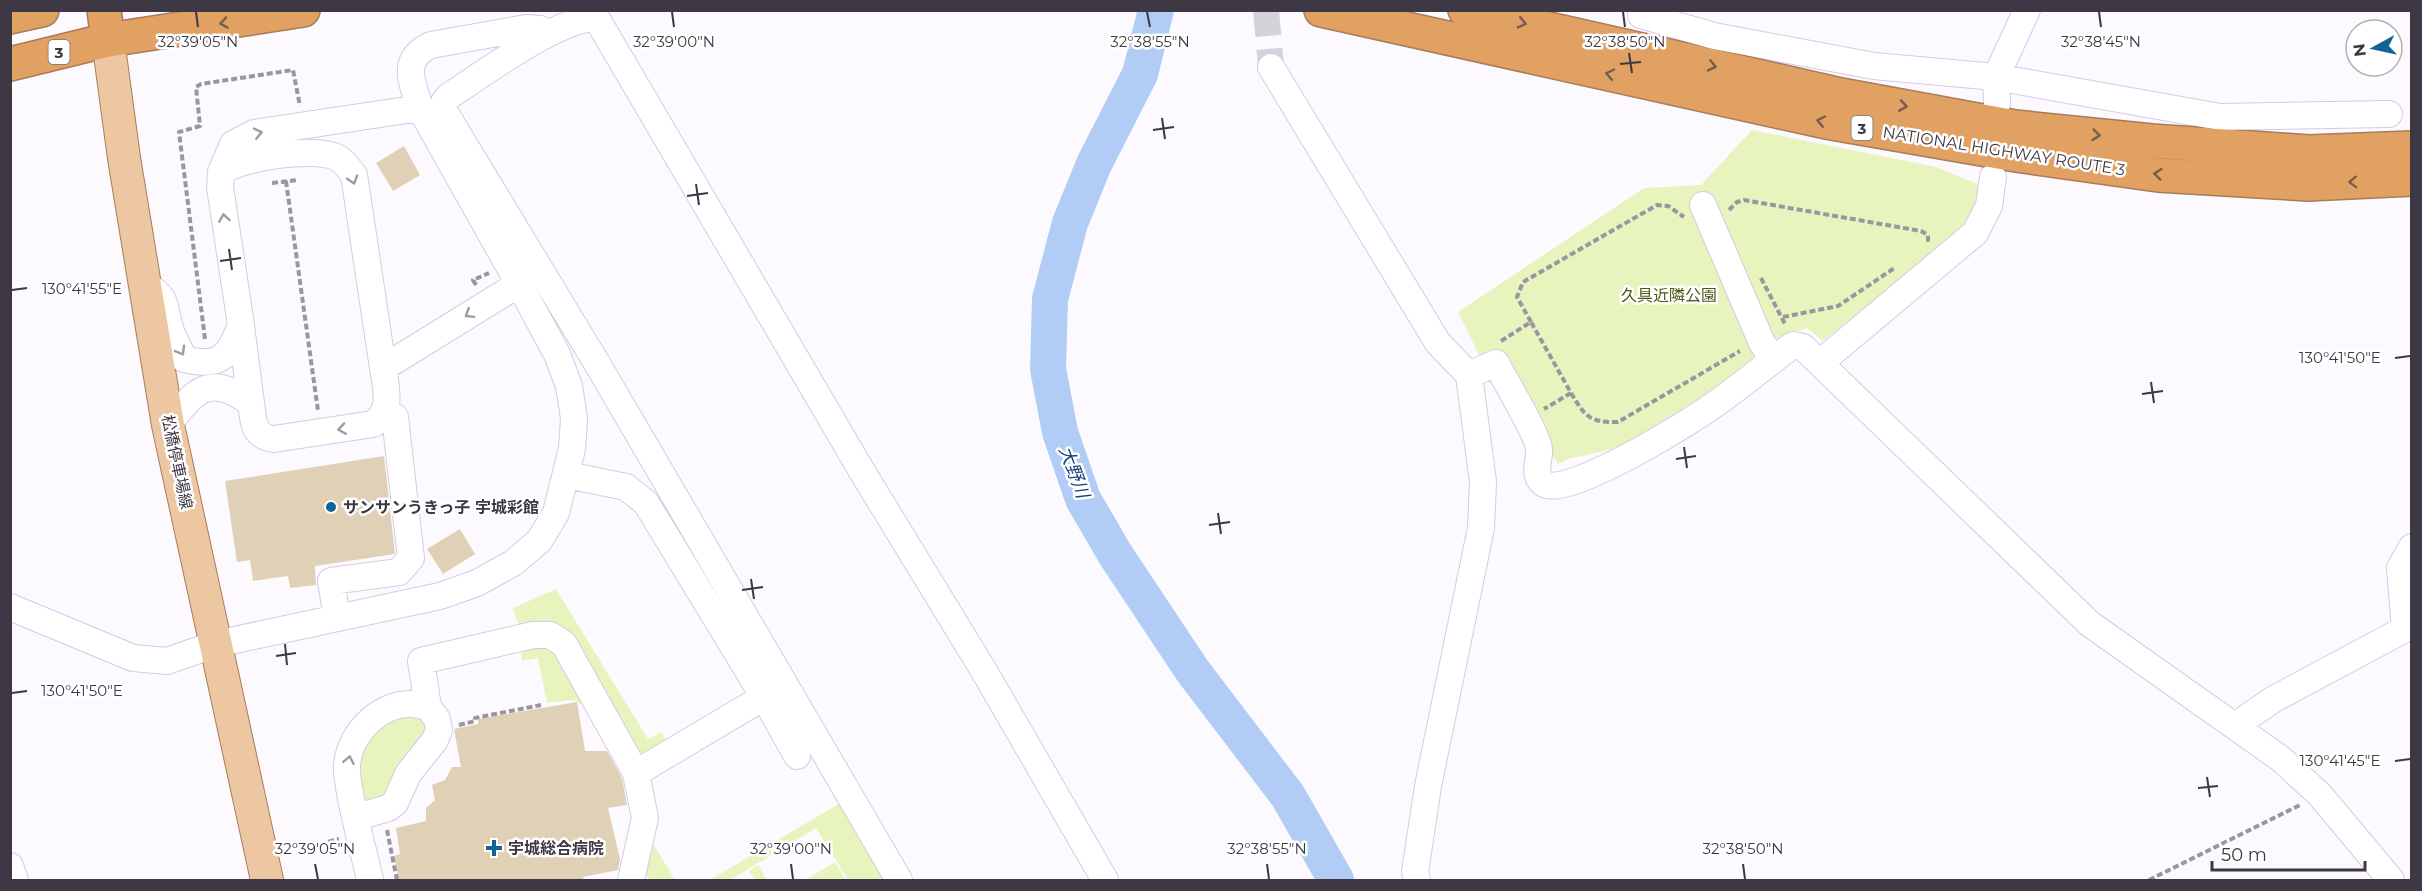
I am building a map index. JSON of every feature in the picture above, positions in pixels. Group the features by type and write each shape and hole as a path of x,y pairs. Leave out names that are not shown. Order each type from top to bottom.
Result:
{"highway":[{"path":"10,17 42,10"},
{"path":"106,25 303,10"},
{"name":"NATIONAL HIGHWAY ROUTE 3","path":"1321,10 1826,122 2016,155 2181,176 2308,184 2412,179"},
{"name":"NATIONAL HIGHWAY ROUTE 3","path":"1465,10 1841,95 2015,127 2152,141 2309,152 2412,148"},
{"name":"3","path":"10,64 106,25"}],"main road":[{"name":"松橋停車場線","path":"106,25 168,425 267,880"}],"street":[{"path":"1641,10 1641,15 1714,36 1874,66 1996,77 2220,117 2389,114"},
{"path":"1997,102 1996,77 2027,10"},
{"path":"899,880 598,365 444,111 444,102 449,96 549,33 586,14 597,19 863,473 984,671 1105,880"},
{"path":"10,608 133,658 167,662 216,644 440,596 477,583 513,563 539,541 556,513 567,475 574,418 569,386 557,354 420,108 411,79 411,64 418,51 431,45 526,28 540,29 549,33"},
{"path":"1271,66 1438,343 1469,375 1484,482 1481,528 1428,786 1415,872 1416,880"},
{"path":"221,172 231,165 254,159 327,154 346,165 354,175 387,406 383,417 373,424 274,439 262,438 255,430 220,187 221,172 233,144 254,133 420,108"},
{"path":"1821,362 1975,233 1989,206 1993,177"},
{"path":"1698,214 1762,343 1783,352"},
{"path":"383,368 519,284"},
{"path":"145,285 160,293 166,302 170,329 184,359 207,364 225,356 234,344 241,325"},
{"path":"1469,375 1496,363 1539,448 1537,473 1541,482 1548,487 1560,487 1581,480 1695,418 1783,352 1803,347 2090,624 2281,759 2320,795 2391,880"},
{"path":"168,425 197,391 226,389 251,403"},
{"path":"337,618 332,581 399,572 411,558 395,417"},
{"path":"567,475 626,487 646,503 764,697 797,756"},
{"path":"2236,726 2274,699 2405,629 2400,568 2412,547"},
{"path":"357,817 388,808 395,803 408,774 435,740 439,730 436,719 428,707 421,661 533,635 550,635 564,644 636,773 645,818 631,880"},
{"path":"636,773 764,697"},
{"path":"370,880 347,769 352,746 370,718 389,708 410,704 428,707"},
{"path":"10,867 15,880"}],"path":[{"path":"272,183 298,180"},
{"path":"286,181 318,415"},
{"path":"1728,219 1730,208 1744,200 1921,231 1928,235 1928,245"},
{"path":"1698,214 1657,205 1522,282 1517,297 1584,414 1600,423 1618,422 1739,353 1742,347"},
{"path":"1783,317 1838,306 1901,264"},
{"path":"1755,268 1783,317 1783,352"},
{"path":"479,290 473,280 492,269"},
{"path":"1504,339 1531,322"},
{"path":"1547,407 1571,393"},
{"path":"452,726 475,721 475,718 541,705"},
{"path":"2149,880 2320,795"}],"green space":[{"name":"久具近隣公園","path":"1752,130 1936,167 1982,186 1969,224 1823,341 1807,328 1774,340 1731,378 1621,447 1568,459 1558,464 1493,352 1481,359 1458,312 1644,188 1701,185"},
{"path":"556,589 648,739 662,732 667,744 648,753 639,752 565,634 519,627 513,608"},
{"path":"532,643 558,651 585,706 573,700 547,703 538,658 522,661 520,647"},
{"path":"422,714 428,725 426,736 387,796 375,803 364,800 358,760 367,739 385,720"},
{"path":"842,802 887,880 848,880 816,828 730,880 710,880"},
{"path":"654,845 675,880 649,880 645,873"},
{"path":"835,862 846,880 805,880"},
{"path":"758,865 767,880 755,880 749,871"}],"building":[{"path":"404,146 420,175 393,191 376,163"},
{"path":"384,456 395,554 315,566 316,585 290,588 288,576 253,581 250,560 237,562 225,481"},
{"path":"460,529 475,554 443,574 427,549"},
{"path":"577,702 585,751 607,751 622,778 627,805 608,808 620,859 618,870 583,877 584,880 399,880 394,856 400,854 396,828 426,821 426,808 435,800 432,785 445,780 452,767 461,767 454,729 478,724 478,719"}],"waterway":[{"name":"大野川","path":"1156,10 1140,74 1094,164 1070,223 1050,299 1048,369 1060,432 1083,499 1115,554 1192,670 1288,796 1336,880"}],"tunnel":[{"path":"1266,10 1271,67"}],"place":[{"name":"サンサンうきっ子 宇城彩館","path":"331,507"},
{"name":"宇城総合病院","path":"494,848"}]}
